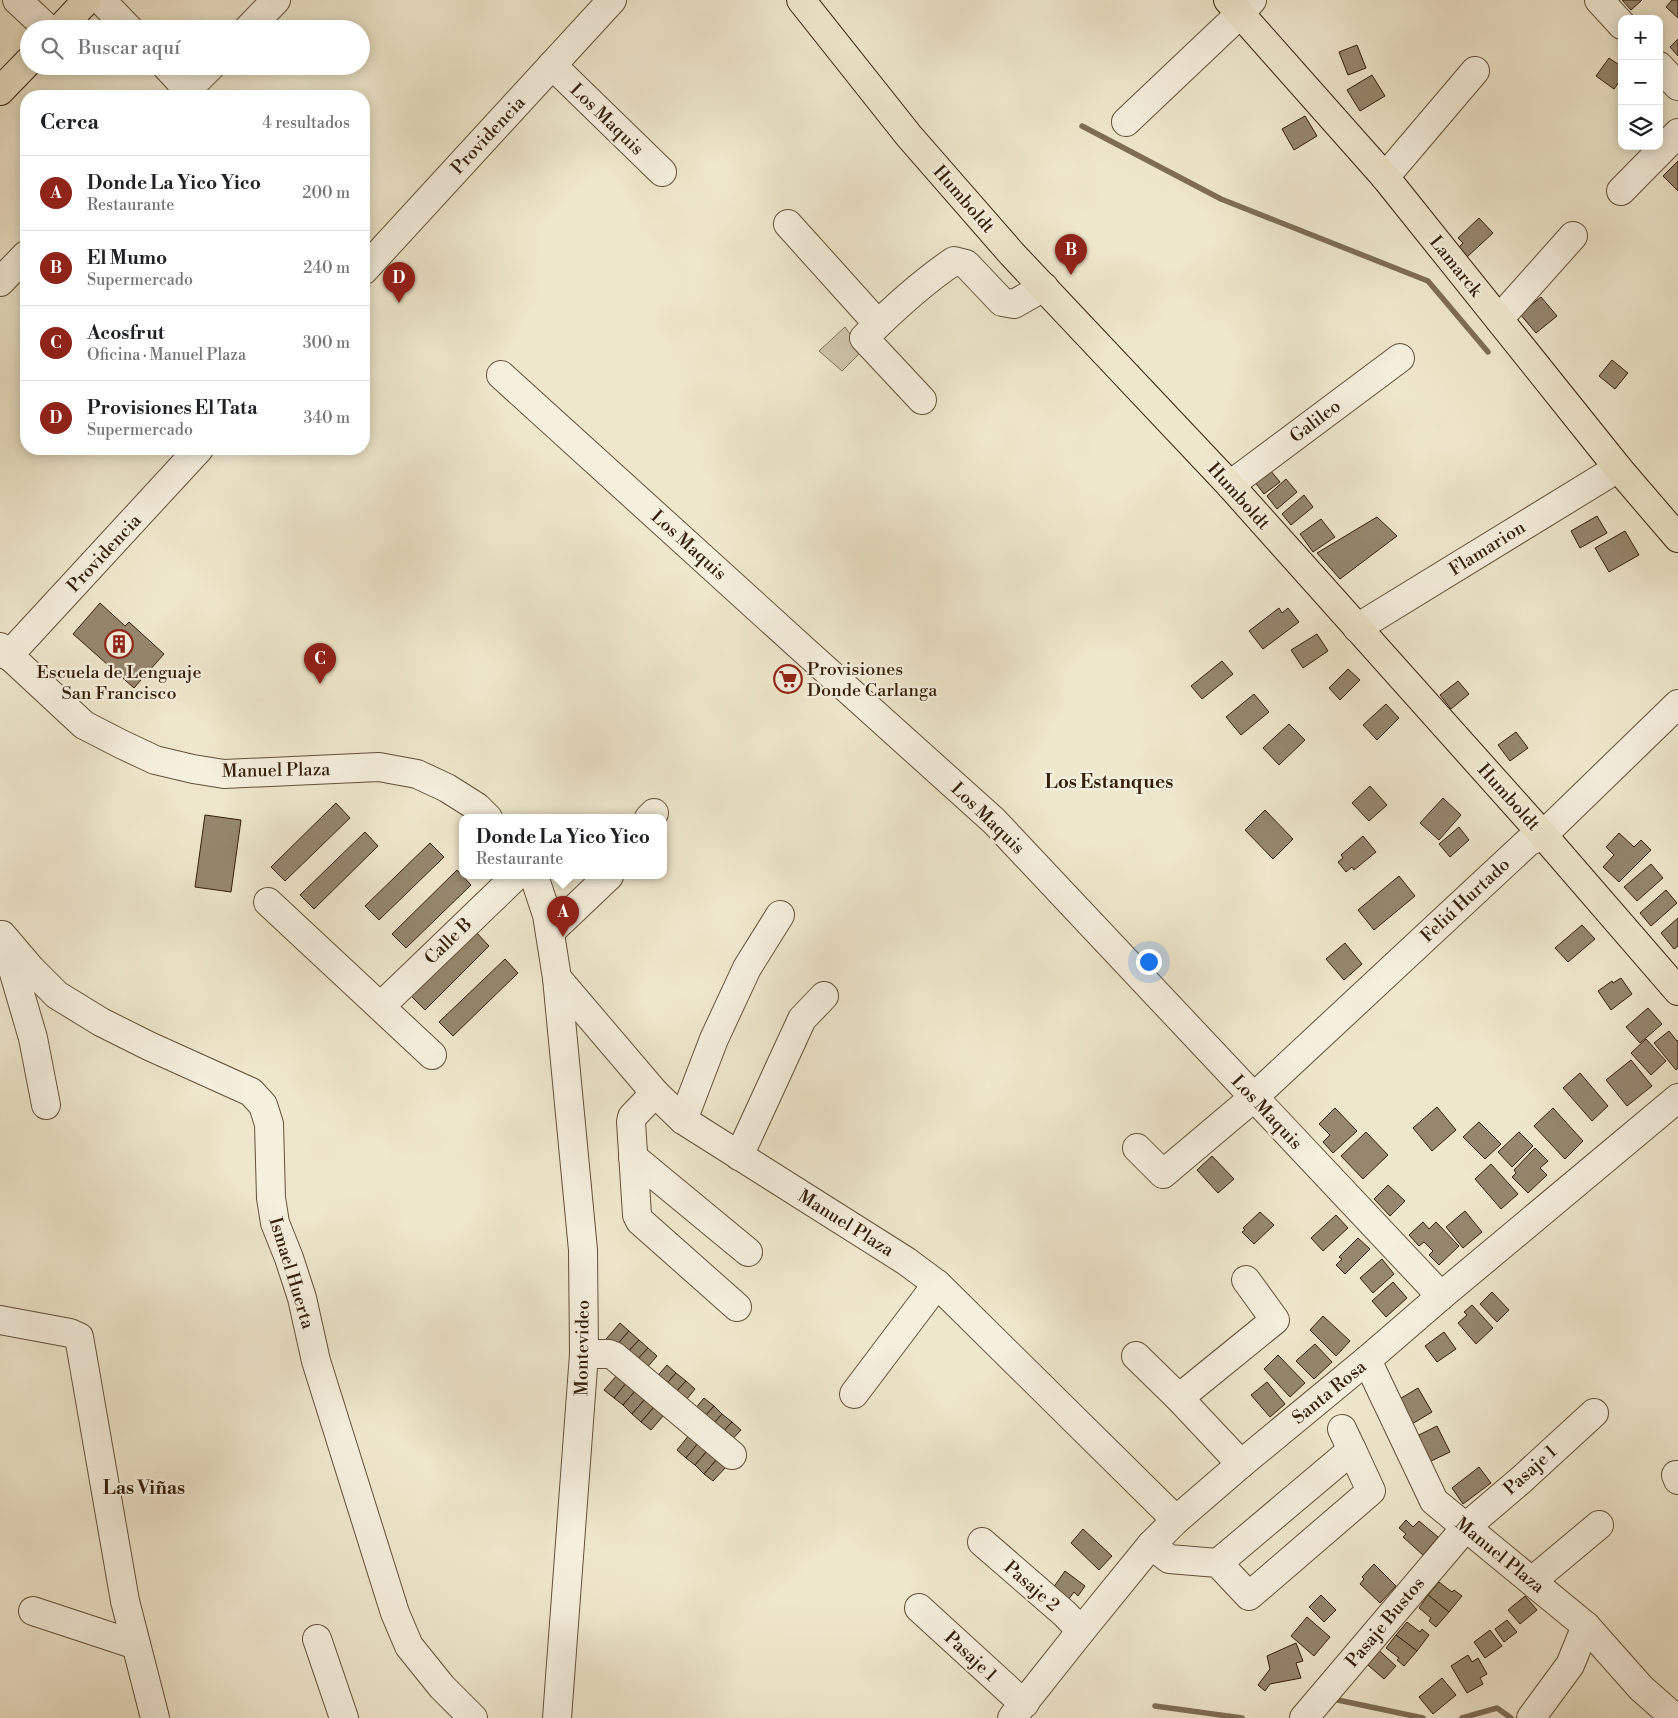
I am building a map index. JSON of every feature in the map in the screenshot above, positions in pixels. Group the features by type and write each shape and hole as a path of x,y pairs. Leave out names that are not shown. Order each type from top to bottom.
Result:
{"main road":[{"path":"68,20 87,0"},
{"name":"Humboldt","path":"801,0 909,136 1012,254 1230,485 1543,835 1678,991"},
{"name":"Lamarck","path":"1240,4 1385,177 1618,468 1678,538"},
{"path":"0,91 20,70"}],"street":[{"path":"16,0 38,20"},
{"path":"101,0 120,20"},
{"path":"257,20 276,0"},
{"name":"Providencia","path":"370,262 612,0"},
{"path":"1599,0 1618,21"},
{"path":"1126,122 1240,4"},
{"name":"Los Maquis","path":"552,65 662,172"},
{"path":"1663,70 1678,86"},
{"path":"1385,177 1475,71"},
{"path":"173,75 185,90"},
{"path":"191,90 204,75"},
{"path":"1621,191 1678,133"},
{"path":"788,224 922,400"},
{"path":"1499,319 1573,236"},
{"path":"0,282 20,261"},
{"path":"871,331 932,276 954,262 966,264 1002,302 1014,304 1044,287"},
{"name":"Galileo","path":"1230,485 1400,358"},
{"name":"Los Maquis","path":"501,375 994,821 1441,1296"},
{"name":"Providencia","path":"4,652 193,455"},
{"name":"Flamarion","path":"1357,628 1618,468"},
{"name":"Manuel Plaza","path":"4,652 84,725 155,760 224,774 379,767 417,774 447,788 483,814"},
{"name":"Feliú Hurtado","path":"1136,1148 1163,1174 1253,1098 1528,842 1543,835 1678,704"},
{"name":"Calle B","path":"381,1006 513,879"},
{"path":"535,879 548,924 557,978"},
{"path":"548,924 586,879"},
{"path":"548,924 605,879"},
{"path":"268,902 432,1055"},
{"path":"683,1120 714,1039 747,968 780,915"},
{"path":"1,931 33,1038 46,1105"},
{"name":"Ismael Huerta","path":"1,931 31,969 57,995 101,1022 251,1092 262,1105 270,1124 271,1198 275,1223 299,1290 316,1361 395,1613 409,1646 442,1687 472,1718"},
{"name":"Manuel Plaza","path":"557,978 655,1093 683,1120 906,1261 937,1284 1176,1520"},
{"name":"Montevideo","path":"557,978 583,1250 584,1354 557,1718"},
{"path":"739,1156 802,1020 824,996"},
{"path":"655,1093 632,1117 630,1126 636,1208 640,1221 737,1308"},
{"name":"Santa Rosa","path":"1018,1710 1151,1545 1176,1520 1678,1098"},
{"path":"633,1157 748,1252"},
{"path":"1179,1398 1275,1320 1246,1280"},
{"path":"854,1394 937,1284"},
{"path":"0,1320 79,1337 125,1601 155,1718"},
{"path":"584,1354 609,1354 614,1356 732,1455"},
{"path":"1136,1356 1179,1398 1241,1464"},
{"name":"Manuel Plaza","path":"1367,1360 1434,1501 1586,1626 1641,1688 1676,1718"},
{"name":"Pasaje 1","path":"1466,1527 1594,1413"},
{"path":"1151,1545 1170,1559 1218,1563 1248,1596 1372,1491 1347,1440 1218,1563"},
{"path":"1532,1581 1598,1525"},
{"name":"Pasaje Bustos","path":"1304,1718 1466,1527"},
{"name":"Pasaje 2","path":"982,1542 1065,1614 1081,1631"},
{"name":"Pasaje 1","path":"919,1608 1013,1694 1018,1710"},
{"path":"33,1611 136,1645"},
{"path":"1531,1718 1570,1664 1586,1626"},
{"path":"317,1639 344,1718"}],"shaded area":[{"path":"845,327 862,351 842,371 819,351"}],"building":[{"path":"1622,0 1642,0 1631,10"},
{"path":"1672,0 1678,0 1678,18 1666,7"},
{"path":"1678,39 1678,56 1670,47"},
{"path":"1357,45 1366,68 1348,75 1339,52"},
{"path":"1609,58 1618,64 1618,83 1614,89 1596,76"},
{"path":"1372,75 1385,96 1360,111 1347,90"},
{"path":"1305,116 1317,136 1294,150 1282,129"},
{"path":"1678,161 1678,191 1663,176"},
{"path":"1479,218 1493,233 1467,257 1458,248 1463,243 1458,238"},
{"path":"1541,297 1557,316 1536,333 1520,314"},
{"path":"1612,360 1628,373 1615,389 1599,376"},
{"path":"1270,470 1280,482 1264,494 1254,481"},
{"path":"1286,479 1297,492 1277,509 1267,496"},
{"path":"1304,495 1313,507 1291,525 1282,514"},
{"path":"1597,516 1607,533 1580,548 1571,531"},
{"path":"1377,517 1397,536 1340,579 1317,553"},
{"path":"1321,519 1335,537 1313,552 1300,534"},
{"path":"1625,531 1639,555 1609,572 1595,548"},
{"name":"Escuela de Lenguaje San Francisco","path":"100,603 125,626 129,622 164,654 134,688 73,634"},
{"path":"1279,608 1282,613 1288,608 1299,622 1263,649 1249,631"},
{"path":"1317,634 1328,651 1303,668 1291,650"},
{"path":"1222,661 1233,674 1202,699 1191,686"},
{"path":"1348,669 1360,680 1340,700 1329,688"},
{"path":"1458,681 1469,694 1451,709 1440,695"},
{"path":"1254,694 1269,712 1241,735 1226,717"},
{"path":"1386,704 1399,718 1377,740 1363,725"},
{"path":"1289,724 1305,740 1279,765 1263,748"},
{"path":"1516,732 1528,748 1510,761 1498,745"},
{"path":"1370,786 1387,805 1369,821 1352,803"},
{"path":"1443,798 1461,815 1439,840 1420,823"},
{"path":"336,803 350,818 285,881 271,867"},
{"path":"1265,810 1293,839 1273,859 1245,830"},
{"path":"205,815 241,820 231,892 195,887"},
{"path":"1459,827 1469,840 1450,857 1439,844"},
{"path":"365,832 378,846 314,909 300,895"},
{"path":"1619,833 1634,847 1641,840 1651,850 1619,882 1603,867 1614,855 1606,847"},
{"path":"1363,836 1376,852 1354,870 1352,867 1346,872 1338,862 1343,858 1341,855"},
{"path":"430,843 444,857 379,920 365,906"},
{"path":"1651,864 1663,878 1637,901 1624,887"},
{"path":"457,870 459,879 465,879 471,885 406,948 392,934"},
{"path":"1399,876 1415,896 1374,930 1358,910"},
{"path":"1666,890 1677,903 1651,926 1640,913"},
{"path":"1678,918 1678,946 1674,949 1661,933"},
{"path":"1582,925 1595,939 1568,962 1555,948"},
{"path":"476,932 489,946 425,1010 411,996"},
{"path":"1345,943 1362,964 1344,980 1326,959"},
{"path":"505,959 518,973 453,1036 439,1022"},
{"path":"1621,978 1632,994 1611,1010 1598,991 1612,981 1613,983"},
{"path":"1648,1008 1662,1024 1640,1043 1626,1027"},
{"path":"1669,1031 1678,1040 1678,1068 1676,1070 1654,1043"},
{"path":"1646,1039 1666,1061 1651,1075 1631,1053"},
{"path":"1631,1060 1652,1086 1627,1106 1606,1080"},
{"path":"1580,1073 1608,1106 1592,1121 1563,1088"},
{"path":"1437,1107 1456,1130 1432,1151 1413,1128"},
{"path":"1335,1108 1357,1131 1333,1153 1323,1142 1330,1135 1319,1124"},
{"path":"1553,1108 1583,1141 1565,1159 1534,1126"},
{"path":"1479,1122 1501,1144 1485,1159 1463,1137"},
{"path":"1366,1132 1388,1155 1363,1179 1341,1156"},
{"path":"1519,1132 1533,1146 1512,1167 1498,1152"},
{"path":"1535,1148 1548,1161 1540,1168 1547,1175 1528,1193 1512,1177 1516,1173 1514,1170"},
{"path":"1212,1156 1234,1179 1218,1193 1197,1170"},
{"path":"1491,1164 1518,1194 1501,1209 1475,1179"},
{"path":"1388,1185 1405,1201 1390,1216 1374,1199"},
{"path":"1465,1211 1482,1232 1463,1248 1446,1227"},
{"path":"1260,1212 1274,1225 1254,1244 1242,1232 1245,1230 1243,1228"},
{"path":"1336,1215 1348,1228 1323,1251 1311,1238"},
{"path":"1423,1222 1429,1229 1436,1222 1459,1246 1439,1265 1429,1255 1433,1251 1424,1242 1419,1246 1409,1235"},
{"path":"1358,1238 1370,1249 1345,1274 1336,1265 1342,1259 1339,1257"},
{"path":"1382,1259 1394,1274 1373,1293 1360,1278"},
{"path":"1393,1282 1407,1298 1386,1317 1372,1301"},
{"path":"1492,1292 1509,1310 1497,1322 1480,1304"},
{"path":"1472,1305 1493,1328 1476,1344 1458,1323 1467,1315 1464,1312"},
{"path":"1323,1316 1350,1341 1336,1356 1310,1330"},
{"path":"620,1323 629,1331 615,1347 606,1339"},
{"path":"629,1331 639,1340 625,1355 615,1347"},
{"path":"1444,1332 1456,1349 1437,1362 1425,1346"},
{"path":"639,1340 648,1348 634,1363 625,1355"},
{"path":"1315,1344 1332,1362 1314,1379 1296,1361"},
{"path":"648,1348 657,1356 644,1371 634,1363"},
{"path":"1278,1355 1305,1383 1290,1397 1264,1369"},
{"path":"667,1365 676,1373 663,1388 654,1380"},
{"path":"676,1373 686,1381 672,1396 663,1388"},
{"path":"618,1374 627,1382 614,1398 604,1390"},
{"path":"686,1381 695,1389 682,1405 672,1396"},
{"path":"627,1382 636,1390 623,1405 614,1398"},
{"path":"1267,1382 1285,1404 1270,1417 1251,1395"},
{"path":"1418,1388 1432,1412 1412,1424 1398,1400"},
{"path":"636,1390 646,1398 632,1414 623,1405"},
{"path":"646,1398 655,1406 641,1422 632,1414"},
{"path":"704,1398 714,1406 700,1422 691,1414"},
{"path":"655,1406 664,1415 651,1430 641,1422"},
{"path":"714,1406 722,1414 709,1429 700,1422"},
{"path":"722,1414 732,1422 718,1437 709,1429"},
{"path":"732,1422 741,1430 727,1445 718,1437"},
{"path":"1437,1426 1450,1452 1427,1463 1415,1437"},
{"path":"690,1434 699,1442 686,1458 677,1450"},
{"path":"699,1442 708,1450 695,1465 686,1458"},
{"path":"708,1450 718,1458 704,1474 695,1465"},
{"path":"718,1458 727,1466 713,1481 704,1474"},
{"path":"1479,1467 1491,1483 1463,1504 1452,1488"},
{"path":"1406,1520 1413,1527 1419,1521 1438,1537 1423,1555 1403,1537 1406,1534 1399,1528"},
{"path":"1083,1529 1112,1556 1099,1570 1071,1543"},
{"path":"1374,1564 1396,1586 1380,1603 1360,1584 1364,1579 1362,1577"},
{"path":"1065,1571 1085,1586 1078,1596 1074,1592 1068,1600 1053,1588"},
{"path":"1439,1582 1452,1592 1454,1590 1462,1596 1449,1612 1428,1595"},
{"path":"1321,1595 1336,1610 1324,1622 1309,1607"},
{"path":"1428,1595 1449,1612 1436,1627 1429,1621 1431,1618 1419,1608"},
{"path":"1525,1596 1537,1610 1520,1624 1508,1610"},
{"path":"1307,1617 1330,1637 1314,1656 1291,1636"},
{"path":"1507,1620 1517,1632 1504,1642 1495,1629"},
{"path":"1407,1622 1420,1632 1422,1629 1429,1635 1417,1651 1396,1635"},
{"path":"1490,1630 1502,1646 1485,1658 1474,1642"},
{"path":"1396,1635 1417,1651 1404,1666 1397,1660 1399,1658 1386,1648"},
{"path":"1296,1643 1303,1661 1296,1663 1301,1678 1270,1684 1265,1691 1258,1685 1270,1669 1267,1656"},
{"path":"1373,1645 1396,1666 1384,1679 1361,1659"},
{"path":"1468,1655 1472,1662 1478,1658 1487,1674 1480,1678 1483,1684 1467,1693 1451,1666"},
{"path":"1442,1678 1456,1695 1433,1714 1419,1697"}],"waterway":[{"path":"1082,126 1221,199 1428,281 1488,352"},
{"path":"1333,1699 1423,1718"},
{"path":"1155,1706 1242,1718"},
{"path":"1462,1718 1497,1708 1511,1718"}],"place":[{"name":"El Mumo","path":"1071,275"},
{"name":"Provisiones El Tata","path":"399,303"},
{"name":"Escuela de Lenguaje San Francisco","path":"119,644"},
{"name":"Provisiones Donde Carlanga","path":"788,679"},
{"name":"Acosfrut","path":"320,684"},
{"name":"Donde La Yico Yico","path":"563,937"}],"district":[{"name":"Los Estanques","path":"1109,781"},
{"name":"Las Viñas","path":"144,1487"}]}
